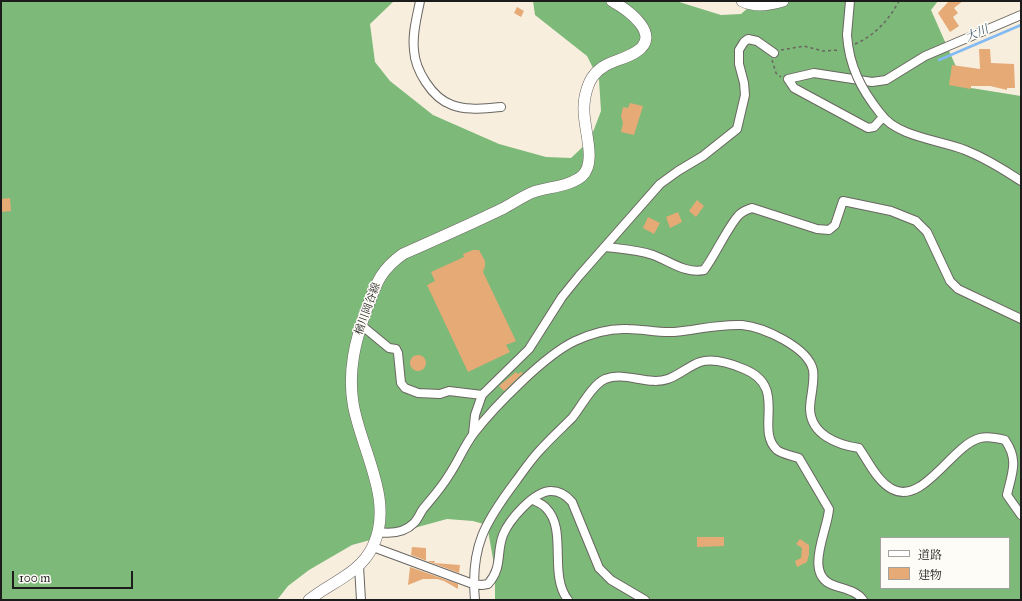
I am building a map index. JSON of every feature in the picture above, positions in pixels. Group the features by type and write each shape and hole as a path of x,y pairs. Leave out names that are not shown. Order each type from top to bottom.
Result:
{"main road":[{"name":"楢川岡谷線","path":"309,600 359,566 373,547 378,532 380,515 378,491 358,426 353,402 351,372 354,351 360,328 378,279 389,264 403,254 508,206 530,193 566,183 582,176 590,159 584,115 585,97 589,82 594,74 612,61 636,52 642,47 645,38 645,31 641,24 629,12 612,1"},
{"path":"588,90 608,70 640,58 650,44 651,32 646,20 623,1"},
{"path":"742,1 758,5 783,1"}],"street":[{"path":"420,1 415,26 414,50 419,69 430,87 441,99 452,106 471,109 501,107"},
{"path":"850,1 847,35 850,59 858,81 864,92 882,115 898,127 915,135 963,149 986,159 1021,181"},
{"path":"882,115 874,127 868,128 794,88 788,79 814,73 879,82 886,80 925,56 1021,15"},
{"path":"473,434 475,415 482,395 530,349 562,297 579,276 660,184 703,156 737,129 745,95 744,83 739,64 739,50 744,42 748,39 757,41 774,53"},
{"path":"606,247 631,250 653,256 694,272 704,270 715,256 738,216 744,210 752,208 817,229 829,230 835,225 843,201 891,211 916,221 927,232 950,281 958,289 1021,319"},
{"path":"378,532 388,534 406,529 415,522 448,477 473,434 504,399 558,351 590,335 607,330 628,329 662,333 713,325 743,326 766,332 789,343 802,353 809,361 813,371 810,410 813,422 832,441 842,446 859,448 883,482 892,489 901,492 922,486 953,456 980,438 992,437 1005,440 1011,448 1014,461 1008,495 1021,515"},
{"path":"366,329 389,348 396,349 398,353 401,383 405,388 418,393 440,394 449,391 482,395"},
{"path":"475,600 473,584 474,562 477,546 490,517 540,449 571,418 596,385 614,377 662,381 700,362 709,361 746,369 765,385 769,398 772,444 778,451 799,458 829,509 829,517 819,550 820,571 828,583 852,591 863,600"},
{"path":"373,547 473,584 488,584 498,569 503,536 514,516 541,493 552,490 565,495 572,502 578,513 599,568 611,580 645,600"},
{"path":"533,500 546,507 553,518 558,553 558,572 562,588 568,600"},
{"path":"359,566 361,600"}],"path":[{"path":"851,46 871,35 888,20 899,1"},
{"path":"788,79 776,73 772,66 772,57 774,53 794,46 804,46 823,51 835,51 845,48"}],"green space":[{"path":"1,1 394,1 370,24 375,62 390,81 433,115 499,144 546,157 571,158 590,140 601,111 599,80 587,56 535,15 533,1 676,1 721,15 741,14 756,1 938,1 931,10 965,87 1021,96 1021,600 495,600 495,570 487,525 473,521 447,519 352,545 309,570 288,586 277,600 2,600"}],"building":[{"path":"949,1 963,1 954,8 958,13 953,17 959,26 950,32 938,13"},
{"path":"517,7 524,11 521,17 514,13"},
{"path":"979,49 990,49 991,63 1014,64 1015,88 1007,88 1007,90 990,86 971,86 971,89 949,85 952,65 980,69"},
{"path":"630,103 643,106 634,135 621,132 623,123 621,116 623,107 628,108"},
{"path":"10,198 11,211 1,212 1,199"},
{"path":"697,200 704,206 696,217 689,211"},
{"path":"678,212 682,222 670,228 666,217"},
{"path":"648,217 660,223 654,234 643,228"},
{"path":"473,250 479,250 485,261 483,272 516,341 506,345 510,352 468,372 427,285 435,281 431,272 464,257 463,254"},
{"path":"418,355 424,357 426,363 424,369 418,371 412,369 410,363 412,357"},
{"path":"516,372 518,374 521,372 523,373 504,391 499,386"},
{"path":"697,537 724,537 724,546 697,547"},
{"path":"800,539 809,545 809,554 807,562 797,567 795,561 801,558 802,548 796,544"},
{"path":"412,547 426,548 426,561 411,555"},
{"path":"427,561 460,565 459,573"},
{"path":"410,567 458,584 458,589 444,581 437,579 423,579 408,585"}],"waterway":[{"name":"大川","path":"939,60 1021,25"}]}
